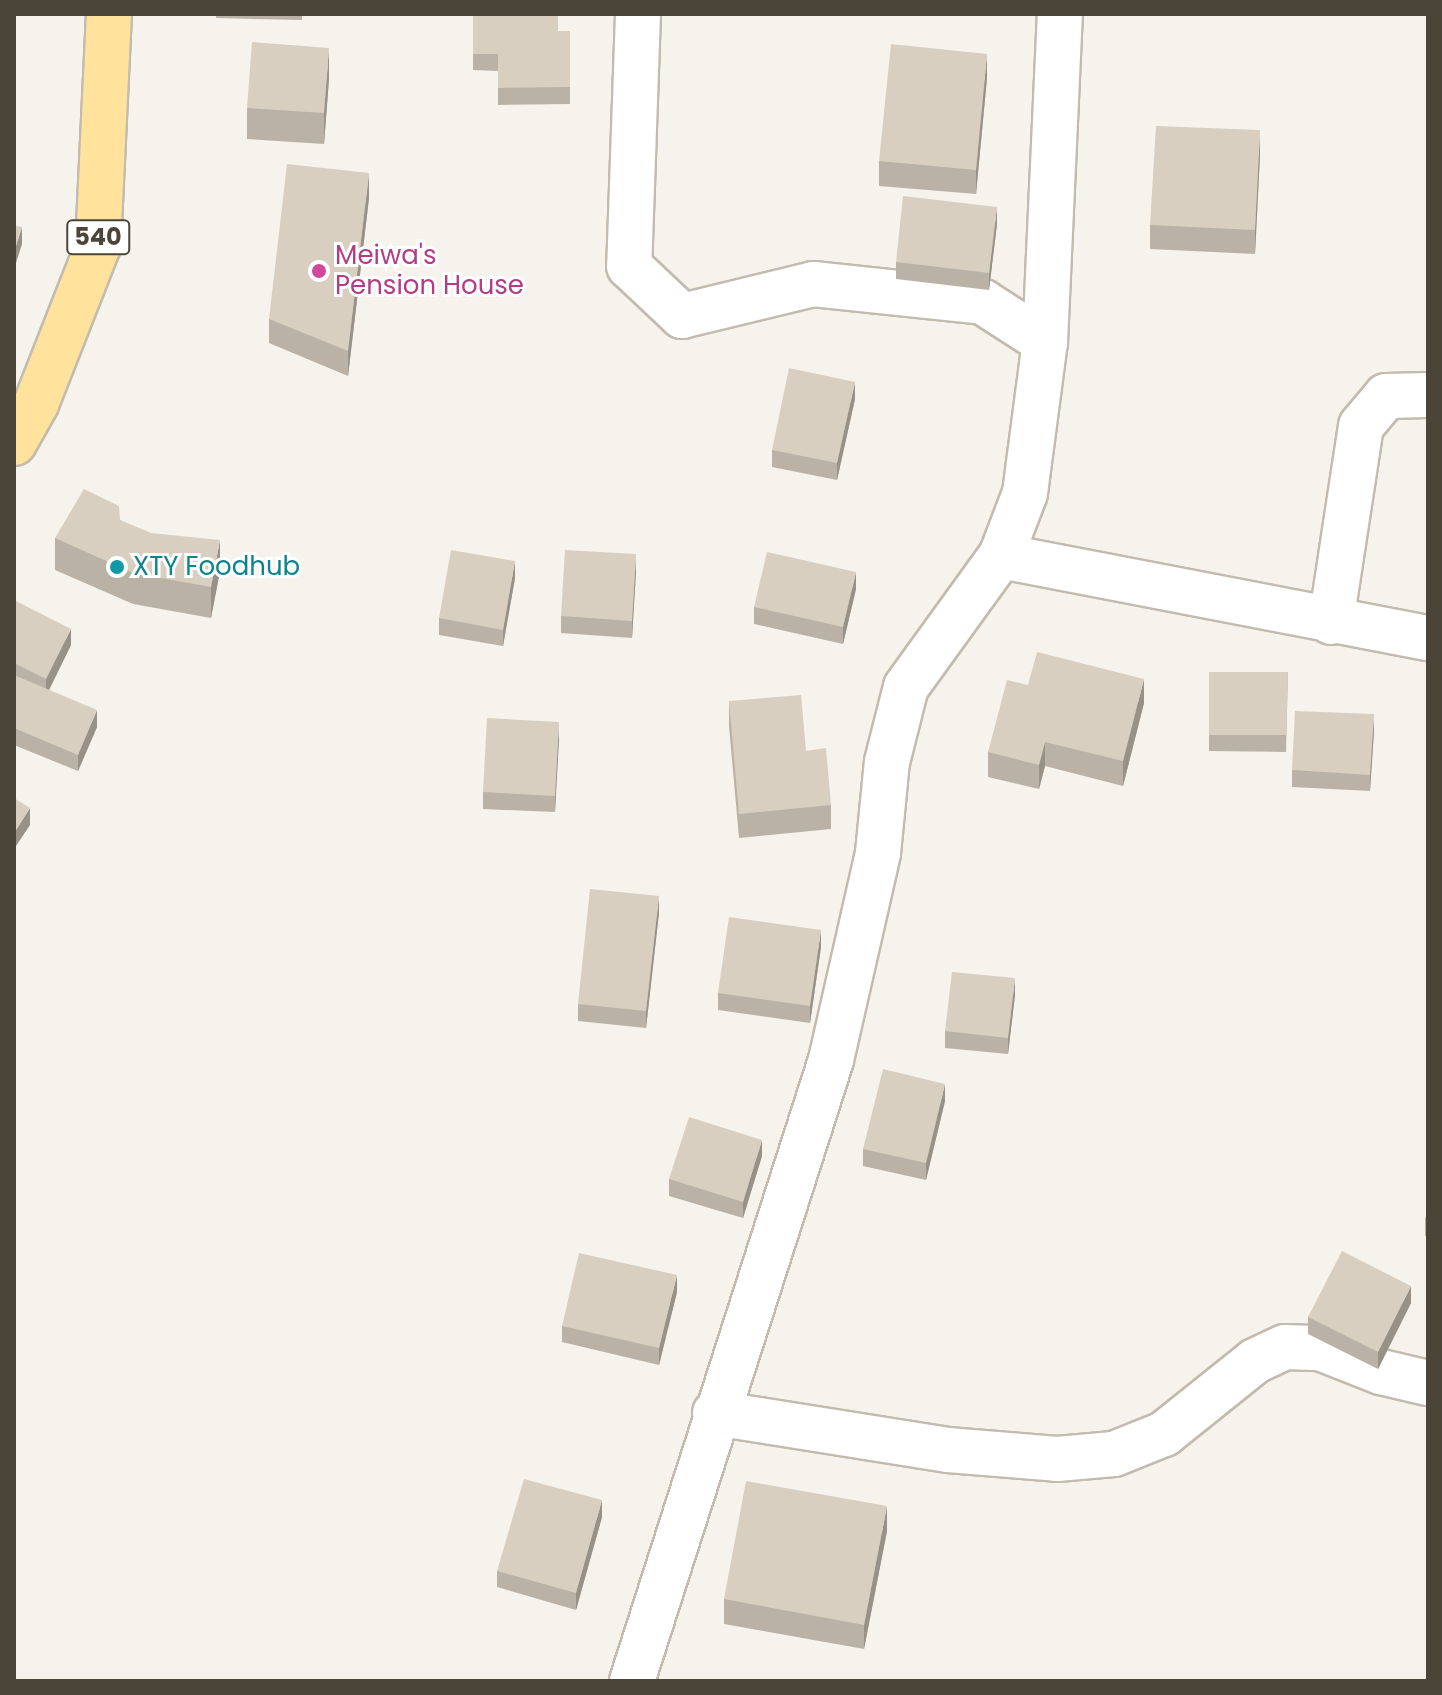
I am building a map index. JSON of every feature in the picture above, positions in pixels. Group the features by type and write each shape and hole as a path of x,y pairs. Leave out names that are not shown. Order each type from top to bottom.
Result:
{"main road":[{"name":"540","path":"14,443 98,246 109,14"}],"street":[{"path":"638,14 629,266 682,316 813,284 983,302 1045,342"},
{"path":"632,1681 715,1413 831,1060 878,853 887,762 906,687 1001,556 1025,493 1045,342 1060,14"},
{"path":"1331,622 1361,426 1386,396 1428,395"},
{"path":"1001,556 1331,622 1428,638"},
{"path":"715,1413 948,1450 1057,1459 1114,1454 1164,1434 1255,1361 1285,1347 1320,1348 1381,1372 1428,1383"}],"building":[{"path":"473,14 558,14 558,31 570,31 570,87 498,88 498,54 473,54"},
{"path":"252,42 329,48 324,113 247,108"},
{"path":"891,44 987,54 976,170 879,161"},
{"path":"1156,126 1260,130 1255,230 1150,225"},
{"name":"Meiwa's Pension House","path":"287,164 369,173 348,351 269,319"},
{"path":"903,196 997,207 989,273 896,262"},
{"path":"14,225 22,227 14,252"},
{"path":"789,368 855,382 837,463 772,450"},
{"path":"84,489 119,506 120,520 151,533 220,540 211,587 133,573 55,538"},
{"path":"451,550 515,561 503,630 439,618"},
{"path":"565,550 636,554 632,621 561,616"},
{"path":"767,552 856,572 843,627 754,607"},
{"path":"14,600 71,629 46,679 14,663"},
{"path":"1037,652 1144,679 1123,761 1045,742 1039,765 988,752 1007,680 1028,685"},
{"path":"1209,672 1288,672 1286,735 1209,735"},
{"path":"14,675 97,710 78,755 14,728"},
{"path":"801,695 806,751 826,748 831,805 739,814 729,701"},
{"path":"1295,711 1374,714 1370,775 1292,770"},
{"path":"487,718 559,722 555,796 483,792"},
{"path":"14,798 30,808 14,833"},
{"path":"590,889 659,896 646,1011 578,1004"},
{"path":"729,917 821,930 810,1006 718,993"},
{"path":"952,972 1015,978 1008,1038 945,1031"},
{"path":"883,1069 945,1084 926,1163 863,1149"},
{"path":"689,1117 762,1140 743,1202 669,1179"},
{"path":"1342,1251 1411,1286 1378,1352 1308,1317"},
{"path":"579,1253 677,1275 659,1348 562,1326"},
{"path":"524,1479 602,1500 576,1593 497,1571"},
{"path":"746,1481 887,1506 864,1625 724,1599"}],"place":[{"name":"Meiwa's Pension House","path":"319,271"},
{"name":"XTY Foodhub","path":"117,567"}]}
